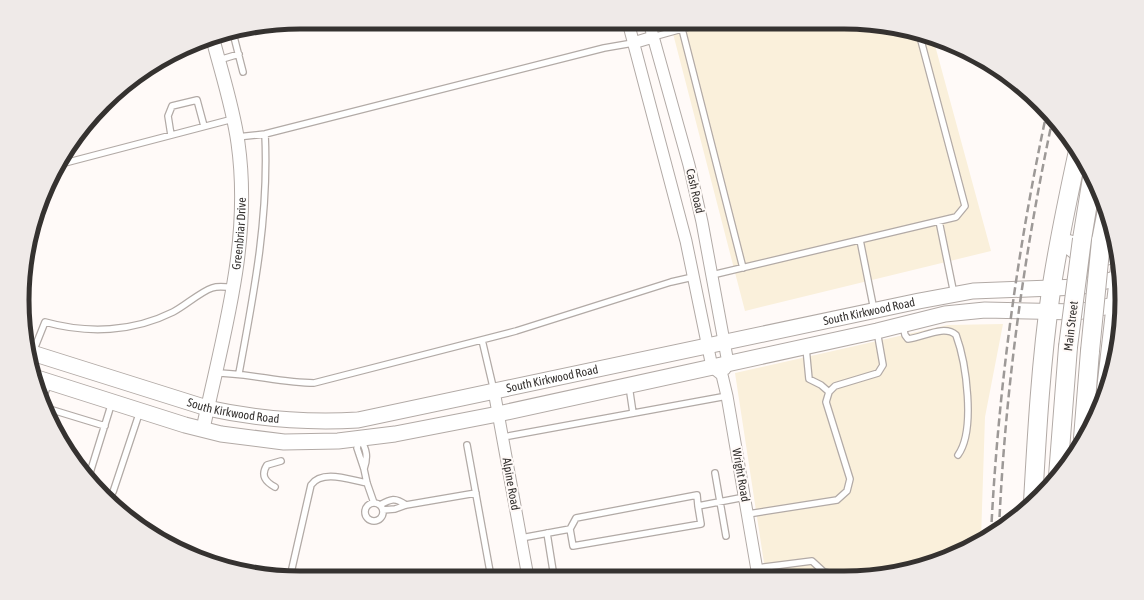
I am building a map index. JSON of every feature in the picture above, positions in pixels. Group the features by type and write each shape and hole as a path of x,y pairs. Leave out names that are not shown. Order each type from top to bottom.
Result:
{"highway":[{"path":"1034,494 1048,312 1061,230 1076,160"},
{"name":"Main Street","path":"1059,465 1068,347 1090,188"},
{"name":"Main Street","path":"1084,426 1101,241 1104,224"},
{"path":"1061,230 1065,241 1073,249 1087,256 1098,257 1111,254"},
{"path":"1044,357 1052,343 1059,338 1074,334 1086,335 1099,341 1105,350 1107,364"}],"main road":[{"name":"South Kirkwood Road","path":"34,354 207,408 234,414 297,421 358,420 916,301 973,291 1079,287 1114,277"},
{"path":"916,301 920,319"},
{"path":"898,305 902,324"},
{"name":"South Kirkwood Road","path":"43,380 203,430 239,437 284,442 338,441 395,434 498,414 628,385 720,368 805,345 877,331 920,319 970,311 1077,312 1115,305"},
{"path":"874,310 877,331"},
{"path":"358,420 360,439"}],"street":[{"name":"Cash Road","path":"630,29 686,241 707,346"},
{"name":"Cash Road","path":"651,29 690,165 712,275 723,343 720,368"},
{"path":"633,43 653,37"},
{"name":"Greenbriar Drive","path":"203,430 234,288 241,234 241,170 237,137 214,43"},
{"name":"Wright Road","path":"707,346 720,368 728,396 758,571"},
{"name":"Alpine Road","path":"494,391 527,571"}],"lane":[{"path":"653,37 682,29 743,268"},
{"path":"234,37 243,72"},
{"path":"712,275 956,217 965,206 921,40"},
{"path":"237,137 265,134 604,48 633,43"},
{"path":"218,60 239,54"},
{"path":"171,135 168,116 172,106 198,100 204,126"},
{"path":"66,163 233,118"},
{"path":"238,373 262,245 267,170 265,134"},
{"path":"938,221 954,294"},
{"path":"860,240 874,310"},
{"path":"215,373 238,373 302,383 314,383 516,331 671,282 693,277"},
{"path":"33,348 45,322 85,330 121,328 159,319 192,302 212,288 234,288"},
{"path":"902,324 908,340 943,331 954,333 956,335 969,392 965,438 958,455"},
{"path":"748,514 837,500 847,492 850,479 826,402 829,392 835,386 878,373 883,364 877,331"},
{"path":"482,340 494,391"},
{"path":"805,345 809,379 821,385 829,392"},
{"path":"628,385 633,413"},
{"path":"503,437 728,396"},
{"path":"90,472 112,402"},
{"path":"53,410 105,426"},
{"path":"113,492 140,411"},
{"path":"360,439 357,448 367,483 379,506"},
{"path":"467,445 490,571"},
{"path":"275,487 264,478 265,468 267,465 281,462"},
{"path":"715,473 726,536"},
{"path":"291,571 311,485 314,480 324,476 367,483"},
{"path":"379,506 395,509 406,504 476,493"},
{"path":"697,495 701,524 573,546 570,529 576,518 697,495"},
{"path":"698,506 745,498"},
{"path":"379,506 392,499 406,504"},
{"path":"521,538 570,529"},
{"path":"546,533 553,571"},
{"path":"761,571 792,562 812,561 823,571"}],"shaded area":[{"path":"672,29 844,29 879,31 914,38 935,45 991,251 745,311"},
{"path":"1003,324 985,417 981,534 931,557 897,566 879,569 844,571 765,571 735,373 948,325"}],"railway":[{"path":"991,527 998,427 1010,321 1036,164 1045,118"},
{"path":"999,522 1006,425 1017,322 1033,219 1051,125"}]}
